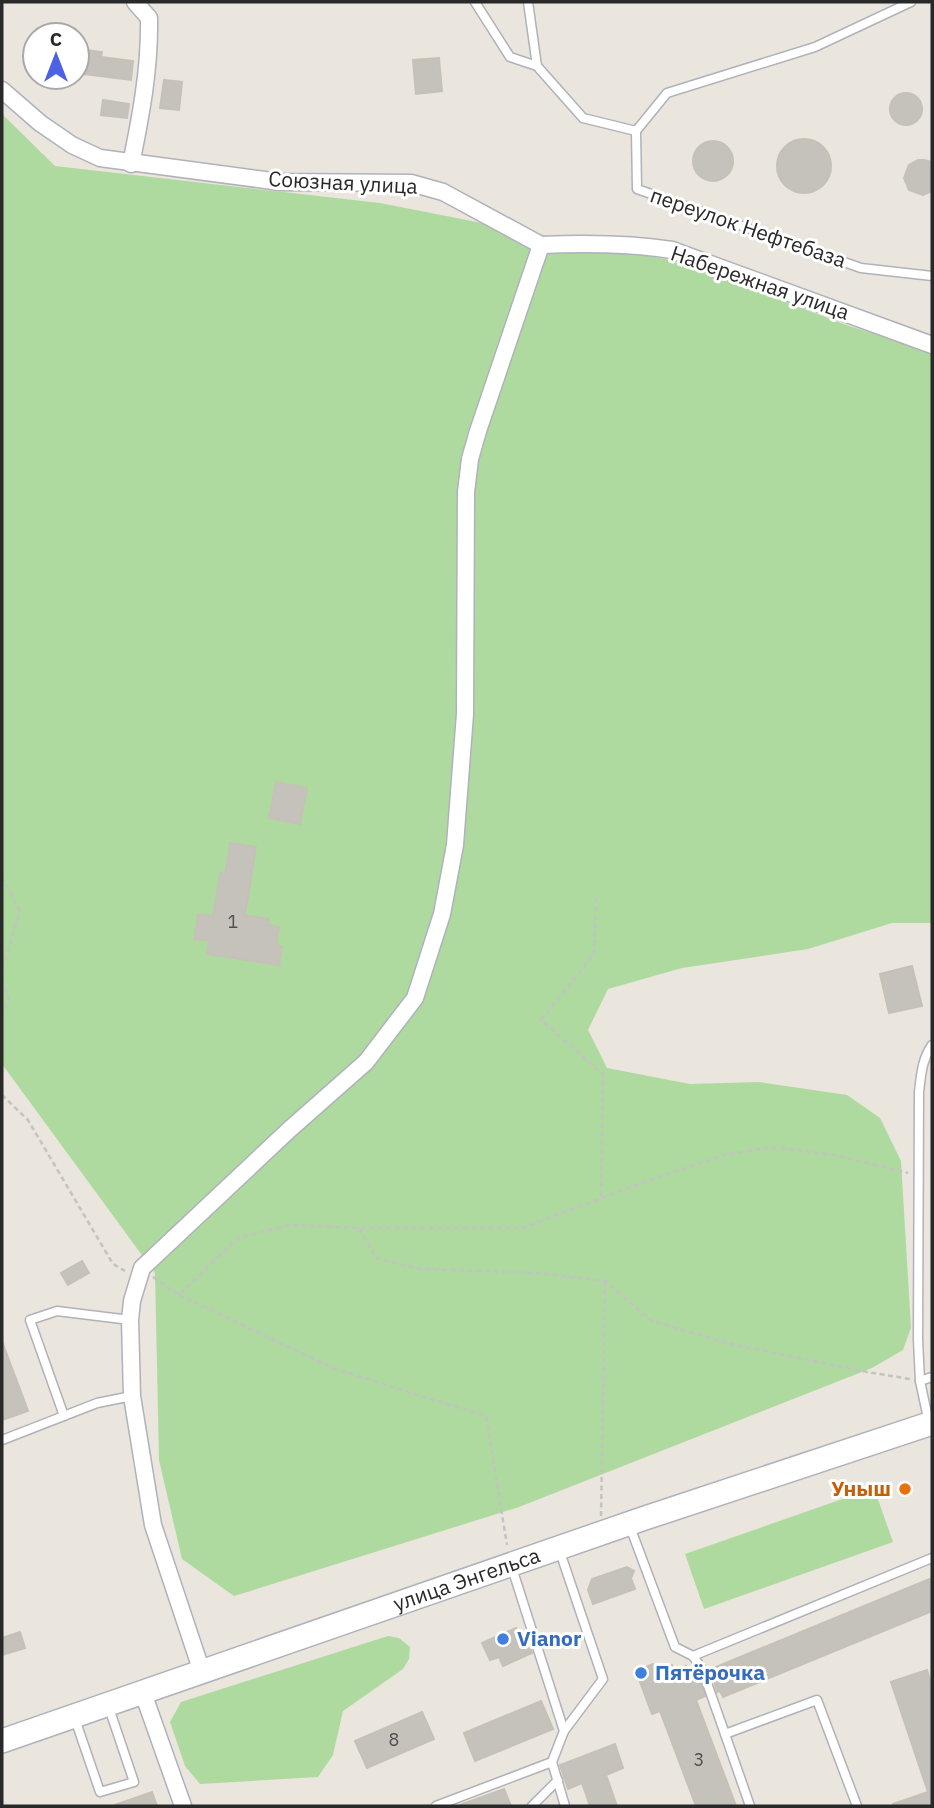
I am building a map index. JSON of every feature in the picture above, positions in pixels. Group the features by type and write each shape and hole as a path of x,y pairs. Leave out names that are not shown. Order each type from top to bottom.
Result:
{"main road":[{"name":"улица Энгельса","path":"2,1741 511,1564 931,1424"}],"street":[{"path":"131,164 147,74 149,43 149,18 135,2"},
{"name":"Союзная улица","path":"2,89 40,123 72,145 100,158 280,182 411,183 443,192 541,245"},
{"name":"Набережная улица","path":"541,245 598,242 672,250 932,345"},
{"path":"202,1672 153,1525 132,1396 130,1320 140,1273 290,1129 366,1062 415,998 442,914 455,845 465,714 466,492 470,459 541,245"},
{"path":"143,1693 183,1806"}],"lane":[{"path":"475,2 510,57 537,66 583,118 636,131 667,93 815,47 911,2"},
{"path":"528,2 537,66"},
{"name":"переулок Нефтебаза","path":"636,131 637,189 861,268 931,273"},
{"path":"931,1424 920,1381 918,1340 919,1092 922,1067 926,1053 932,1045"},
{"path":"64,1416 30,1320 57,1311 130,1320"},
{"path":"920,1381 932,1377"},
{"path":"2,1440 97,1403 132,1396"},
{"path":"629,1524 675,1647 694,1656 702,1669 750,1806"},
{"path":"559,1549 603,1679 564,1731 552,1762 565,1806"},
{"path":"694,1656 932,1558"},
{"path":"511,1564 564,1731"},
{"path":"725,1734 817,1700 857,1806"},
{"path":"75,1716 100,1792 134,1782 108,1705"},
{"path":"436,1806 552,1762"},
{"path":"532,1806 558,1780"}],"path":[{"path":"2,877 20,911 2,971"},
{"path":"596,898 594,954 541,1020 603,1074 601,1198"},
{"path":"2,980 9,1000 2,1016"},
{"path":"2,1095 28,1121 113,1264 140,1273 179,1295 335,1369 486,1416 511,1564"},
{"path":"179,1295 238,1238 290,1225 359,1228 523,1228 725,1155 771,1147 834,1155 919,1175"},
{"path":"359,1228 376,1258 421,1269 537,1273 605,1281 650,1320 726,1343 920,1381"},
{"path":"601,1534 605,1281"}],"green space":[{"path":"2,114 55,166 380,203 680,262 849,326 932,351 932,923 892,923 808,949 682,968 608,989 588,1030 607,1068 690,1084 759,1082 847,1095 880,1118 901,1161 911,1328 903,1350 872,1368 519,1507 234,1596 182,1559 159,1460 155,1273 2,1064"},
{"path":"874,1488 893,1542 704,1609 685,1554"},
{"path":"388,1636 399,1638 410,1647 409,1659 403,1669 343,1711 333,1755 318,1777 200,1784 185,1766 170,1722 181,1702"}],"building":[{"path":"91,51 102,52 101,57 133,61 131,80 91,75"},
{"path":"439,58 442,91 416,94 413,60"},
{"path":"164,80 182,82 179,110 160,108"},
{"path":"906,93 917,98 922,109 917,120 906,125 895,120 890,109 895,98"},
{"path":"103,100 129,104 127,118 101,115"},
{"path":"804,139 823,147 831,166 823,185 804,193 785,185 777,166 785,147"},
{"path":"713,141 727,147 733,161 727,175 713,181 699,175 693,161 699,147"},
{"path":"924,160 932,162 932,191 923,195 909,190 904,178 909,165"},
{"path":"276,782 307,788 300,824 269,818"},
{"path":"230,843 256,847 245,915 269,919 268,925 279,927 276,945 282,946 279,965 207,954 209,941 194,939 198,914 213,916 220,873 225,874"},
{"path":"912,966 922,1006 889,1013 880,974"},
{"path":"82,1261 89,1273 68,1285 61,1273"},
{"path":"2,1345 28,1411 2,1420"},
{"path":"627,1567 634,1571 631,1578 635,1589 593,1604 588,1590 592,1579"},
{"path":"932,1578 932,1611 723,1697 720,1691 717,1692 711,1669"},
{"path":"516,1628 521,1640 527,1638 532,1653 503,1666 499,1657 490,1660 482,1643"},
{"path":"20,1632 25,1648 2,1655 2,1638"},
{"path":"653,1664 656,1671 672,1665 674,1671 686,1666 690,1679 698,1677 705,1696 696,1700 736,1806 696,1806 660,1711 652,1714 636,1671"},
{"path":"927,1670 932,1687 932,1806 893,1806 928,1792 891,1682"},
{"path":"541,1701 553,1729 475,1761 464,1733"},
{"path":"422,1712 434,1739 367,1768 355,1741"},
{"path":"615,1744 623,1768 606,1775 617,1806 590,1806 582,1783 568,1789 560,1765"},
{"path":"504,1789 511,1806 460,1806 460,1805"},
{"path":"152,1792 157,1806 115,1806 115,1805"}],"place":[{"name":"Уныш","path":"905,1489"},
{"name":"Vianor","path":"503,1639"},
{"name":"Пятёрочка","path":"641,1673"}]}
